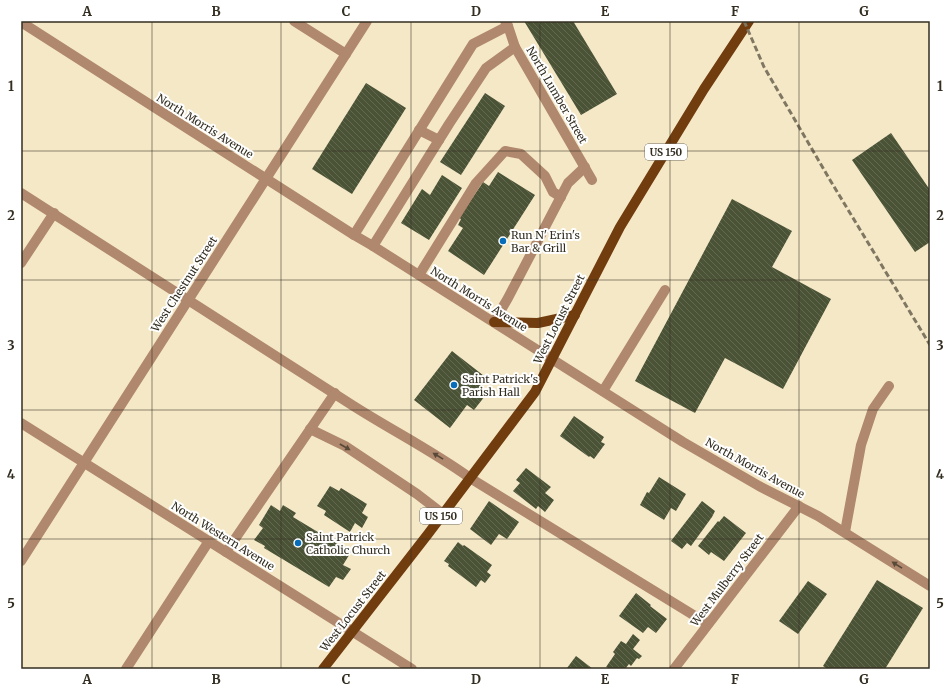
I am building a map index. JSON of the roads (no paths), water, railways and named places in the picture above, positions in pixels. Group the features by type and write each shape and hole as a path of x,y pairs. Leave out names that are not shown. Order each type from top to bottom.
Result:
{"main road":[{"name":"West Locust Street","path":"323,669 535,392 620,227 704,89 749,21"},
{"path":"494,322 538,323 575,315"}],"street":[{"path":"294,21 346,54"},
{"name":"West Chestnut Street","path":"21,561 367,21"},
{"name":"North Morris Avenue","path":"21,22 266,178 354,236 374,246 683,442 759,486 818,516 930,586"},
{"path":"354,236 473,44 506,24"},
{"name":"North Lumber Street","path":"506,24 515,48 592,180"},
{"path":"374,246 439,140 486,68 515,48"},
{"path":"419,130 439,140"},
{"path":"419,275 476,183 505,151 522,154 545,176 553,192 561,197"},
{"path":"494,322 568,183 585,168"},
{"path":"21,193 335,393 449,462 470,478 708,624"},
{"path":"21,263 54,213"},
{"path":"603,391 665,290"},
{"path":"845,532 861,444 873,409 889,386"},
{"path":"226,552 335,393"},
{"name":"North Western Avenue","path":"21,423 412,669"},
{"path":"310,429 345,446 417,494 443,514"},
{"name":"West Mulberry Street","path":"674,669 799,506"},
{"path":"126,669 209,541"}],"railway":[{"path":"744,21 764,67 830,180 930,345"}],"place":[{"name":"Run N' Erin's Bar & Grill","path":"503,241"},
{"name":"Saint Patrick's Parish Hall","path":"454,385"},
{"name":"Saint Patrick Catholic Church","path":"298,543"}]}
